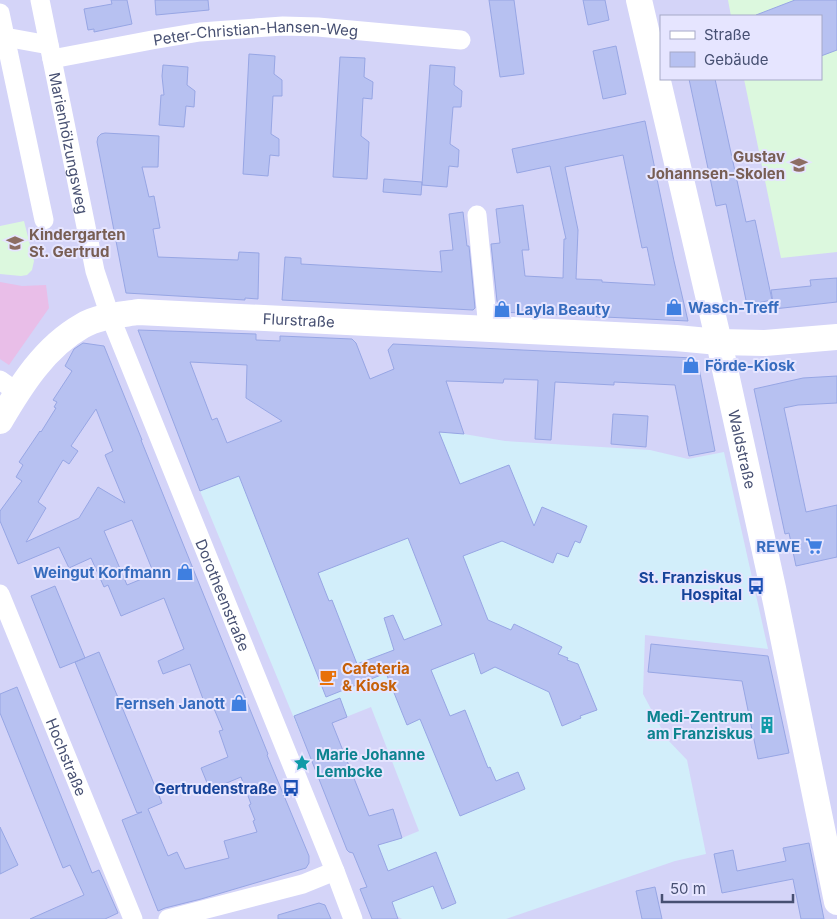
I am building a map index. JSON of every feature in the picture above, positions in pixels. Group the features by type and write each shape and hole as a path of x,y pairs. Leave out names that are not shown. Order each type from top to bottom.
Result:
{"main road":[{"name":"Waldstraße","path":"639,0 719,342 783,635 837,902"},
{"name":"Flurstraße","path":"110,316 138,312 676,338 719,342 765,343 837,337"},
{"path":"0,421 8,386 62,340 83,325 110,316"}],"street":[{"name":"Marienhölzungsweg","path":"40,0 95,272"},
{"path":"0,13 44,220"},
{"name":"Peter-Christian-Hansen-Weg","path":"51,52 152,40 200,32 283,26 318,27 461,40"},
{"path":"5,38 51,52"},
{"path":"477,215 488,329"},
{"name":"Dorotheenstraße","path":"95,272 110,316 353,919"},
{"name":"Hochstraße","path":"0,594 133,919"},
{"path":"168,919 303,884 335,871"}],"shaded area":[{"path":"0,0 837,0 837,919 0,919"},
{"name":"Gustav Johannsen-Skolen","path":"728,0 837,0 837,252 781,258 744,80 822,80 822,15 731,15"},
{"name":"Kindergarten St. Gertrud","path":"24,221 34,261 32,270 27,275 21,276 0,274 0,226"},
{"path":"0,282 22,286 46,285 49,308 9,365 0,359"},
{"path":"284,420 464,434 505,441 650,450 688,459 724,452 768,649 645,635 643,694 667,739 687,760 706,854 675,861 506,919 402,919 397,916 391,919 372,919 360,889 367,887 353,853 419,831 371,707 301,735 200,491 222,445"}],"building":[{"path":"111,0 127,0 132,24 94,32 94,29 88,30 84,9 112,4"},
{"path":"155,0 208,0 209,10 156,15"},
{"path":"489,0 514,0 524,74 500,77"},
{"path":"583,0 605,0 609,20 588,25"},
{"path":"795,0 837,0 837,50 822,56 822,15 756,15"},
{"path":"616,46 626,94 603,99 593,51"},
{"path":"249,54 275,56 274,74 282,80 282,96 273,96 271,134 279,139 279,156 270,155 268,176 243,174"},
{"path":"340,57 365,58 364,77 373,82 372,99 363,98 361,136 369,142 367,179 333,177"},
{"path":"163,65 188,67 187,85 195,91 194,107 186,106 184,127 159,125 161,95 164,95"},
{"path":"430,65 455,67 454,85 462,91 461,107 453,107 450,144 459,150 458,167 449,166 447,187 422,185"},
{"path":"689,80 715,80 746,222 755,220 772,300 747,305 726,204 716,206"},
{"path":"645,121 688,321 500,312 497,301 491,244 500,243 496,209 523,205 529,250 522,250 525,276 563,278 564,239 566,239 550,166 517,173 512,149","holes":["623,155 642,248 647,247 655,285 576,279 578,230 565,167"]},
{"path":"105,133 159,136 158,167 142,167 149,197 154,196 160,228 153,229 158,257 238,260 239,252 259,253 258,299 245,298 245,300 126,293 97,142 98,137"},
{"path":"384,179 422,182 421,195 383,192"},
{"path":"463,212 467,246 469,246 475,308 473,310 282,300 285,257 301,258 301,264 442,272 440,251 453,250 449,214"},
{"path":"837,278 837,302 774,309 771,290 811,286 810,280"},
{"path":"138,330 256,334 256,340 280,341 280,336 352,339 356,343 370,379 394,369 388,350 393,344 694,358 698,363 715,451 689,456 675,385 614,382 614,385 555,382 551,440 535,439 538,380 504,379 503,383 446,381 464,434 439,432 460,484 509,465 534,526 542,507 587,526 580,543 575,541 568,557 557,553 553,563 502,541 463,556 488,620 511,630 514,624 562,647 558,654 578,664 597,710 580,716 581,718 562,726 549,692 495,667 481,674 474,653 431,670 450,716 465,710 488,768 490,767 496,781 518,772 525,789 460,816 420,719 407,725 386,673 326,697 239,476 200,491","holes":["190,362 247,365 246,398 282,421 227,443 217,418 212,420","408,538 442,625 404,640 393,615 384,618 394,650 357,664 332,600 329,601 318,573"]},
{"path":"83,343 104,346 309,856 309,863 306,868 158,911 122,820 142,812 137,813 75,662 99,652 162,803 148,809 168,856 177,852 185,869 229,858 224,841 257,832 249,805 251,804 241,777 210,790 201,768 228,757 219,731 223,730 212,704 206,707 190,664 163,674 158,661 184,649 164,598 121,616 108,585 104,587 91,558 69,568 59,547 18,564 0,521 0,511 22,481 16,477 23,465 19,462 56,408 54,407 57,402 53,400 72,371 65,366 74,349","holes":["96,409 113,451 105,455 125,503 98,487 79,518 26,542 46,508 38,502 63,460 69,464 78,451 71,446","132,520 154,574 127,585 104,531"]},
{"path":"837,376 837,403 798,405 784,408 806,512 837,505 837,557 796,566 789,533 785,534 754,389 803,378"},
{"path":"613,414 648,416 646,447 611,444"},
{"path":"55,586 85,658 60,668 31,596"},
{"name":"Medi-Zentrum am Franziskus","path":"651,644 768,656 789,753 758,759 742,681 648,672"},
{"path":"17,687 92,873 99,870 118,913 105,919 30,919 84,895 70,865 63,868 0,713 0,694"},
{"path":"340,698 347,717 332,723 369,816 393,809 402,838 378,845 388,871 436,852 456,903 442,909 433,886 392,902 398,919 372,919 360,889 367,887 353,853 347,850 294,716"},
{"path":"0,827 18,865 0,874"},
{"path":"809,843 824,919 801,919 793,879 722,893 714,854 733,850 737,871 786,861 783,848"},
{"path":"655,887 662,919 642,919 636,891"},
{"path":"319,903 325,905 331,919 278,919 278,915"}],"place":[{"name":"Gustav Johannsen-Skolen","path":"799,165"},
{"name":"Kindergarten St. Gertrud","path":"15,243"},
{"name":"Wasch-Treff","path":"674,307"},
{"name":"Layla Beauty","path":"502,309"},
{"name":"Förde-Kiosk","path":"691,365"},
{"name":"REWE","path":"814,546"},
{"name":"Weingut Korfmann","path":"185,572"},
{"name":"St. Franziskus Hospital","path":"756,586"},
{"name":"Cafeteria & Kiosk","path":"328,677"},
{"name":"Fernseh Janott","path":"239,703"},
{"name":"Medi-Zentrum am Franziskus","path":"767,725"},
{"name":"Marie Johanne Lembcke","path":"302,763"},
{"name":"Gertrudenstraße","path":"291,788"}]}
